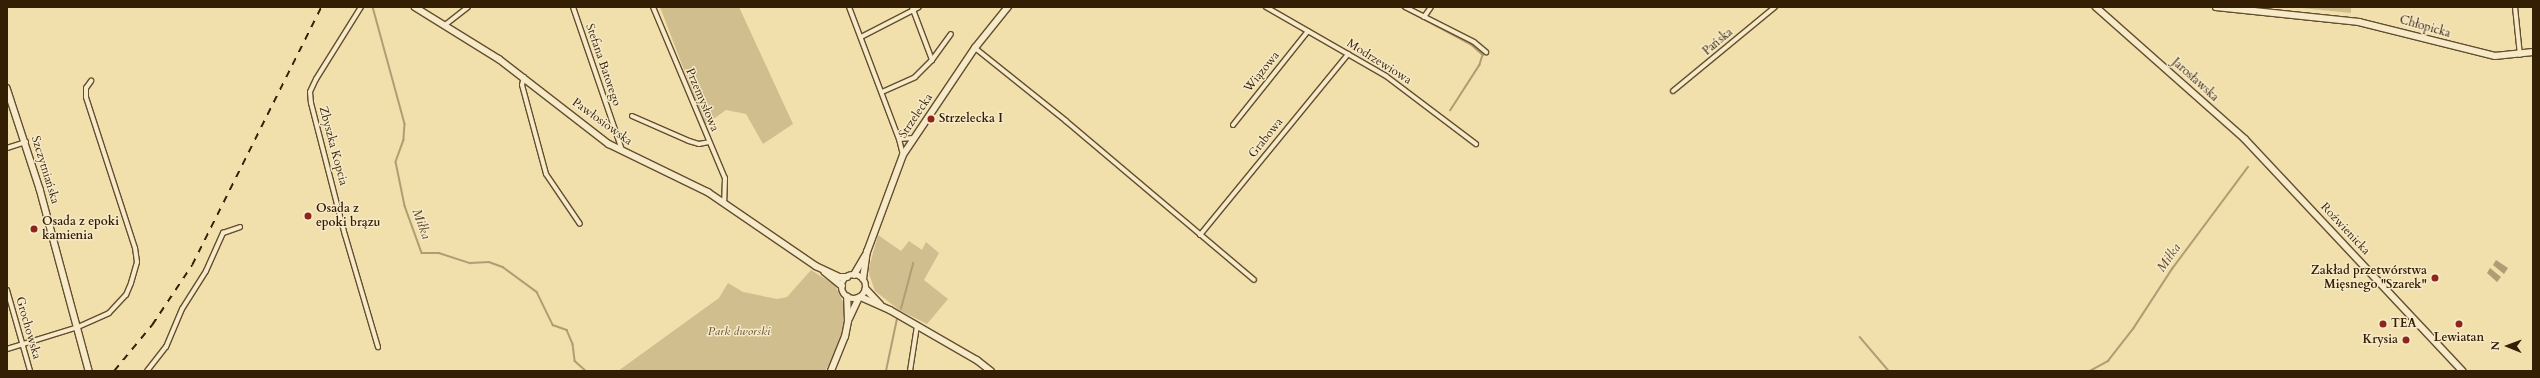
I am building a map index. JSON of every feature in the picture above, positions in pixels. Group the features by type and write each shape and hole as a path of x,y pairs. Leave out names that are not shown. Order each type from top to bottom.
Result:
{"street":[{"name":"Zbyszka Kopcia","path":"361,7 316,78 310,92 311,103 345,235 378,347"},
{"name":"Pawłosiowska","path":"415,7 524,77 592,132 622,152 724,202 823,270 842,286"},
{"path":"445,25 468,7"},
{"name":"Stefana Batorego","path":"573,7 622,152"},
{"name":"Przemysłowa","path":"653,7 725,178 724,202"},
{"path":"848,7 882,92 899,138 903,155"},
{"path":"861,38 919,7"},
{"name":"Strzelecka","path":"854,275 867,252 903,155 974,48 1008,7"},
{"name":"Modrzewiowa","path":"1266,7 1386,76 1476,144"},
{"path":"1405,7 1474,42 1486,52"},
{"path":"1424,17 1430,7"},
{"name":"Pańska","path":"1672,91 1775,7"},
{"name":"Jarosławska","path":"2098,7 2245,139 2276,172"},
{"name":"Chłopicka","path":"2216,7 2359,22 2462,49 2495,56 2520,55 2533,52"},
{"path":"2515,7 2520,55"},
{"path":"913,9 932,60"},
{"name":"Wiązowa","path":"1233,125 1308,31"},
{"path":"882,92 910,81 932,60 951,34"},
{"path":"974,48 1066,121 1254,280"},
{"name":"Grabowa","path":"1200,235 1348,54"},
{"path":"524,77 522,84 546,174 580,224"},
{"path":"7,349 78,328 109,313 122,299 132,282 138,262 86,97 86,88 91,81"},
{"name":"Szczytniańska","path":"7,88 26,142 89,371"},
{"path":"632,116 699,144 709,142"},
{"path":"899,138 914,138"},
{"path":"7,148 26,142"},
{"name":"Roźwienicka","path":"2276,172 2463,371"},
{"path":"147,371 170,340 182,309 206,271 223,233 240,227"},
{"name":"Strzelecka","path":"863,279 867,252"},
{"name":"Pawłosiowska","path":"823,270 847,277"},
{"path":"832,371 842,350 848,321 847,297 842,286 847,277 854,275 863,279 866,289 885,308"},
{"path":"848,321 866,289"},
{"name":"Grochowska","path":"7,290 30,371"},
{"path":"847,297 860,298 885,308 977,360 991,371"},
{"path":"910,371 917,326"}],"green space":[{"path":"660,7 739,7 793,124 763,144 746,114 726,110 705,125"},
{"path":"2351,7 2351,13 2302,8"},
{"path":"878,235 901,251 909,241 922,250 926,242 939,253 924,280 948,299 927,324 899,310 875,291 868,271"},
{"name":"Park dworski","path":"811,270 835,285 843,302 845,322 837,352 825,371 618,371 719,298 728,283 743,292 777,299 787,297"}],"shaded area":[{"path":"2496,260 2508,268 2504,274 2493,265"},
{"path":"2490,268 2501,277 2497,282 2487,273"}],"waterway":[{"name":"Miłka","path":"373,7 405,124 404,140 396,162 405,206 422,253 439,253 470,263 489,262 503,267 537,292 553,325 567,330 573,344 575,361 586,371"},
{"path":"1401,7 1472,45 1483,55 1480,65 1451,110"},
{"name":"Miłka","path":"2090,371 2108,361 2133,329 2172,269 2248,167"},
{"path":"901,309 913,264"},
{"path":"886,371 897,319"},
{"path":"1860,337 1889,371"}],"railway":[{"path":"114,371 152,325 192,265 321,7"}],"place":[{"name":"Strzelecka I","path":"931,119"},
{"name":"Osada z epoki brązu","path":"308,216"},
{"name":"Osada z epoki kamienia","path":"34,229"},
{"name":"Zakład przetwórstwa Mięsnego \"Szarek\"","path":"2435,278"},
{"name":"TEA","path":"2383,324"},
{"name":"Lewiatan","path":"2459,324"},
{"name":"Krysia","path":"2406,340"}]}
